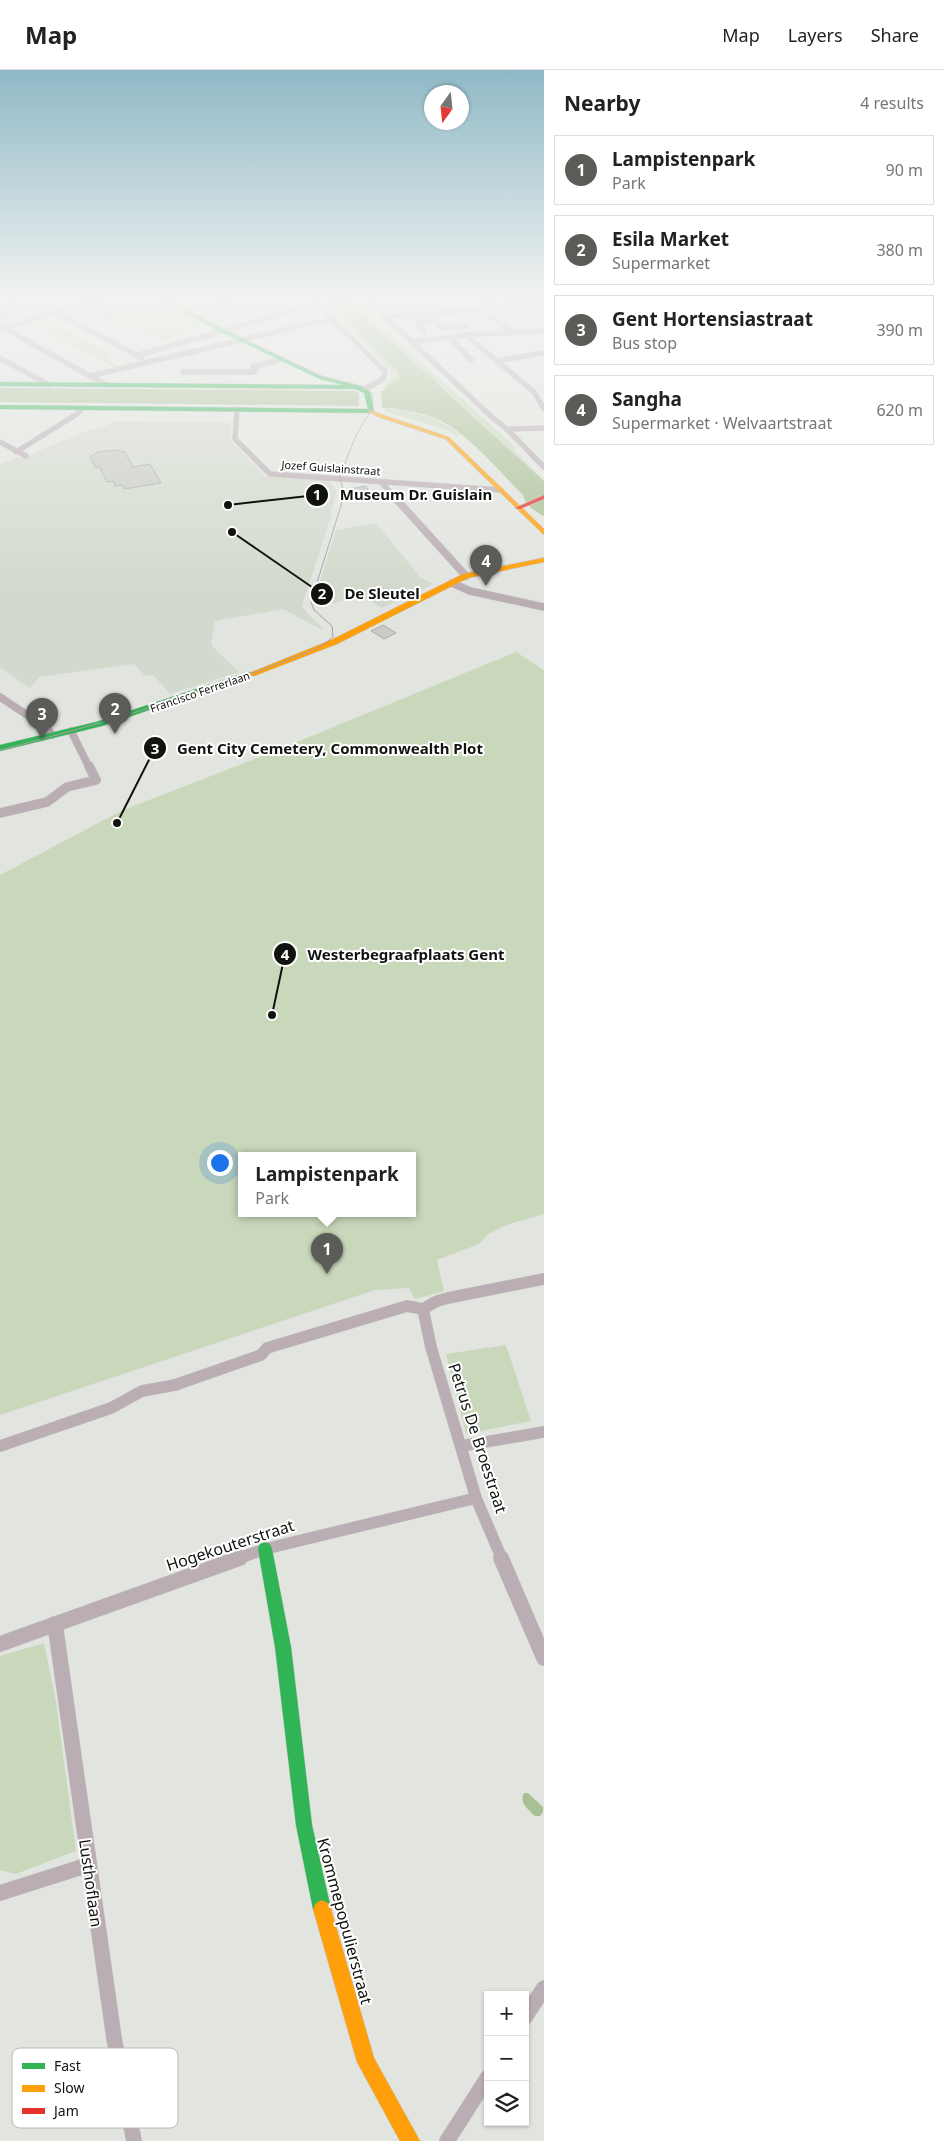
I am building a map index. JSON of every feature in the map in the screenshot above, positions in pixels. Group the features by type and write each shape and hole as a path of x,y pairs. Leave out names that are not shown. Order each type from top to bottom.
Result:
{"main road":[{"path":"369,395 370,409"},
{"path":"0,407 370,409 380,416 443,436 523,508 544,533"},
{"path":"523,508 544,499"},
{"name":"Francisco Ferrerlaan","path":"0,748 136,713 210,689 334,642 466,576 544,560"},
{"name":"Krommepopulierstraat","path":"265,1549 283,1647 304,1826 320,1903 366,2062 410,2141"}],"street":[{"path":"468,395 508,429 520,444 544,467"},
{"path":"536,395 544,409"},
{"path":"16,452 76,414 82,408"},
{"name":"Jozef Guislainstraat","path":"237,409 235,439 270,474 501,490"},
{"path":"535,428 542,434"},
{"path":"508,429 544,428"},
{"path":"0,442 26,456"},
{"path":"381,482 466,576"},
{"path":"452,583 470,591 544,606"},
{"path":"0,697 48,729 52,735"},
{"path":"0,813 47,802 67,786 96,780 71,731"},
{"path":"0,1446 111,1408 123,1398 162,1385 175,1385 261,1355 267,1348 329,1328 346,1326 408,1306 423,1309 437,1301 448,1298 544,1279"},
{"name":"Petrus De Broestraat","path":"423,1309 431,1347 476,1498 544,1658"},
{"path":"461,1446 544,1432"},
{"name":"Hogekouterstraat","path":"0,1644 265,1549 476,1498"},
{"name":"Lusthoflaan","path":"55,1624 88,1865 116,2048"},
{"path":"0,1893 88,1865"},
{"path":"529,2011 544,1988"},
{"path":"447,2141 485,2081"},
{"name":"Lusthoflaan","path":"131,2128 134,2141"}],"shaded area":[{"path":"0,395 449,395 544,481 544,516 528,505 523,495 464,436 443,422 414,412 394,408 363,406 0,402"},
{"path":"449,395 457,395 514,446 514,450 544,481"},
{"path":"382,407 423,415 443,423 461,435 456,436 448,430 389,413"},
{"path":"115,421 231,423 230,440 265,476 329,480 337,491 330,513 332,513 302,606 323,628 320,629 283,609 215,621 211,644 239,672 170,694 153,675 145,676 134,664 39,677 30,688 0,668 0,464 18,457 22,458 91,429 100,429"},
{"path":"376,523 420,577 433,584 382,608 359,595 332,604 316,594 336,530"},
{"path":"516,652 544,670 544,1214 509,1224 488,1234 479,1244 437,1260 444,1291 415,1299 409,1288 375,1290 0,1415 0,875 121,811 275,751"},
{"path":"506,1345 531,1421 466,1434 446,1354"},
{"path":"44,1643 56,1702 76,1851 16,1874 0,1870 0,1656"},
{"path":"524,1793 528,1793 543,1807 543,1812 540,1816 535,1816 525,1806 523,1803"}],"pier":[{"path":"359,395 381,395 382,408 357,407 359,405"}],"building":[{"path":"113,450 125,452 133,467 150,464 161,483 124,489 122,485 115,486 113,481 107,482 100,468 95,467 90,457 98,452"},
{"path":"366,486 372,497 345,501 348,489"},
{"path":"383,625 396,633 384,639 371,631"}],"tram line":[{"path":"0,750 81,728 202,691 320,647 333,637 332,626 314,610 311,602 344,496 340,476 356,435 373,407 372,395"}],"traffic: fast":[{"path":"368,395 371,411"},
{"path":"0,407 371,411"},
{"path":"0,748 99,724 251,674"},
{"path":"265,1549 283,1647 304,1825 322,1909"}],"traffic: slow":[{"path":"371,411 380,416 447,438 544,533"},
{"path":"251,674 334,642 466,576 544,560"},
{"path":"322,1909 366,2062 410,2141"}],"traffic: jam":[{"path":"518,508 544,497"}],"place":[{"name":"Museum Dr. Guislain","path":"228,505"},
{"name":"De Sleutel","path":"232,532"},
{"name":"Sangha","path":"486,586"},
{"name":"Esila Market","path":"115,734"},
{"name":"Gent Hortensiastraat","path":"42,739"},
{"name":"Gent City Cemetery, Commonwealth Plot","path":"117,823"},
{"name":"Westerbegraafplaats Gent","path":"272,1015"},
{"name":"Lampistenpark","path":"327,1274"}]}
